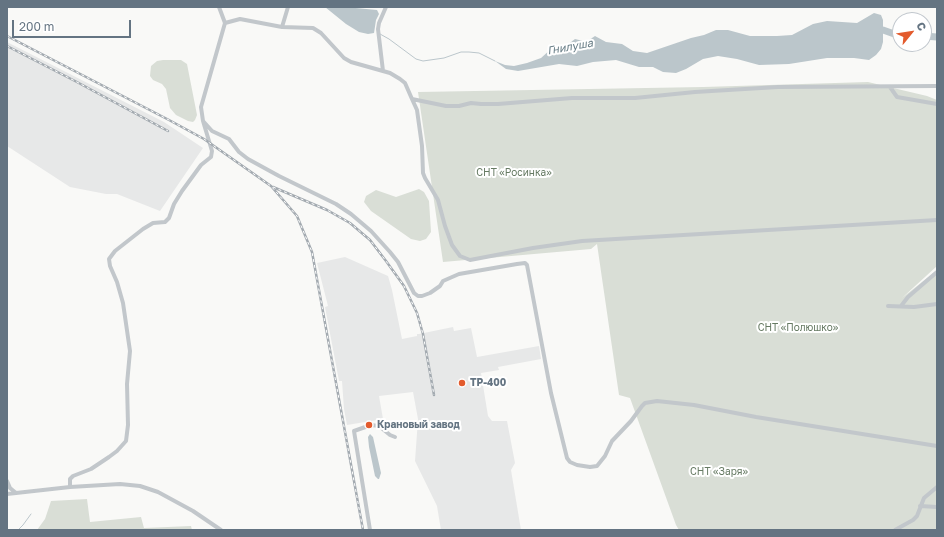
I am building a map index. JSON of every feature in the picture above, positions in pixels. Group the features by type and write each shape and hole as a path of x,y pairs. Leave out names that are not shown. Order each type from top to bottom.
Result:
{"street":[{"path":"70,487 70,479 73,476 90,469 109,457 117,451 126,440 128,425 127,384 130,351 123,303 109,259 115,250 143,228 153,223 165,222 169,218 174,204 182,191 201,165 211,157 212,151 203,121 201,107 225,23 219,7"},
{"path":"282,27 288,7"},
{"path":"382,71 378,29 386,7"},
{"path":"225,23 240,19 282,27 313,28 321,32 344,58 352,62 390,73 405,83 417,110 422,146 423,173 438,200 452,245 460,256 470,260 533,248 582,241 937,220"},
{"path":"890,86 897,97 937,104"},
{"path":"412,99 452,106 471,103 498,104 572,98 635,98 695,92 778,87 937,86"},
{"path":"203,121 212,131 229,139 248,159 336,204 351,214 371,231 390,252 398,262 414,293 418,296 430,293 440,286 443,281 459,274 525,263 527,265 551,393 567,458 570,462 577,465 590,467 597,466 605,456 612,441 631,421 642,406 645,403 657,401 694,405 755,417 937,446"},
{"path":"901,306 908,297 937,272"},
{"path":"888,306 914,307 937,304"},
{"path":"370,530 354,431 371,425 379,426 395,437"},
{"path":"7,481 10,488 16,493"},
{"path":"7,494 70,487 120,484 140,486 158,492 193,511 221,530"},
{"path":"895,530 913,520 917,516 924,498 937,487"},
{"path":"920,506 937,507"}],"shaded area":[{"path":"7,42 164,122 203,148 160,211 117,194 106,194 70,187 7,146"},
{"path":"345,257 388,276 402,339 417,336 417,334 453,327 454,331 471,328 477,357 539,346 541,359 498,367 499,370 481,373 488,416 492,421 507,421 515,463 511,470 521,530 441,530 437,506 415,461 418,419 413,392 379,396 383,419 347,425 342,381 339,381 325,307 328,306 317,263"}],"green space":[{"path":"181,60 187,64 197,115 193,122 176,115 170,108 166,89 162,84 153,80 150,76 151,66 157,61"},
{"path":"868,82 927,96 937,100 937,266 902,298 937,270 937,530 679,530 630,398 619,395 597,244 591,249 443,262 418,92 703,87"},
{"path":"419,189 424,192 429,201 431,232 426,239 420,241 411,239 371,211 364,202 366,196 376,190 396,197"},
{"path":"87,499 90,522 141,517 144,528 191,526 192,530 37,530 45,519 51,501"}],"water":[{"path":"325,7 377,10 379,14 376,20 374,33 368,34 359,32 346,24"},
{"path":"874,13 881,15 883,20 883,42 881,49 869,60 854,58 827,58 789,64 759,65 718,56 703,59 676,73 663,72 653,67 639,67 616,60 593,62 577,66 559,64 518,71 506,69 495,61 505,65 514,66 527,63 541,58 551,49 562,49 575,39 583,41 589,40 595,36 606,42 622,44 633,51 647,53 716,30 728,30 750,36 792,35 813,24 827,21 857,23"},
{"path":"370,434 373,437 381,473 379,479 375,476 369,447 368,437"}],"waterway":[{"name":"Гнилуша","path":"883,30 892,33"},
{"name":"Гнилуша","path":"380,34 416,59 423,61 444,58 461,52 479,53 495,61"},
{"name":"Гнилуша","path":"932,37 937,37"},
{"path":"18,530 31,514"}],"railway":[{"path":"7,36 204,139 271,186 297,216 312,252 363,530"},
{"path":"7,46 168,131"},
{"path":"273,187 327,210 350,223 370,240 404,286 417,313 423,334 434,395"}],"place":[{"name":"ТР-400","path":"462,383"},
{"name":"Крановый завод","path":"369,425"}],"park label":[{"name":"СНТ «Росинка»","path":"514,173"},
{"name":"СНТ «Полюшко»","path":"798,328"},
{"name":"СНТ «Заря»","path":"719,472"}]}
